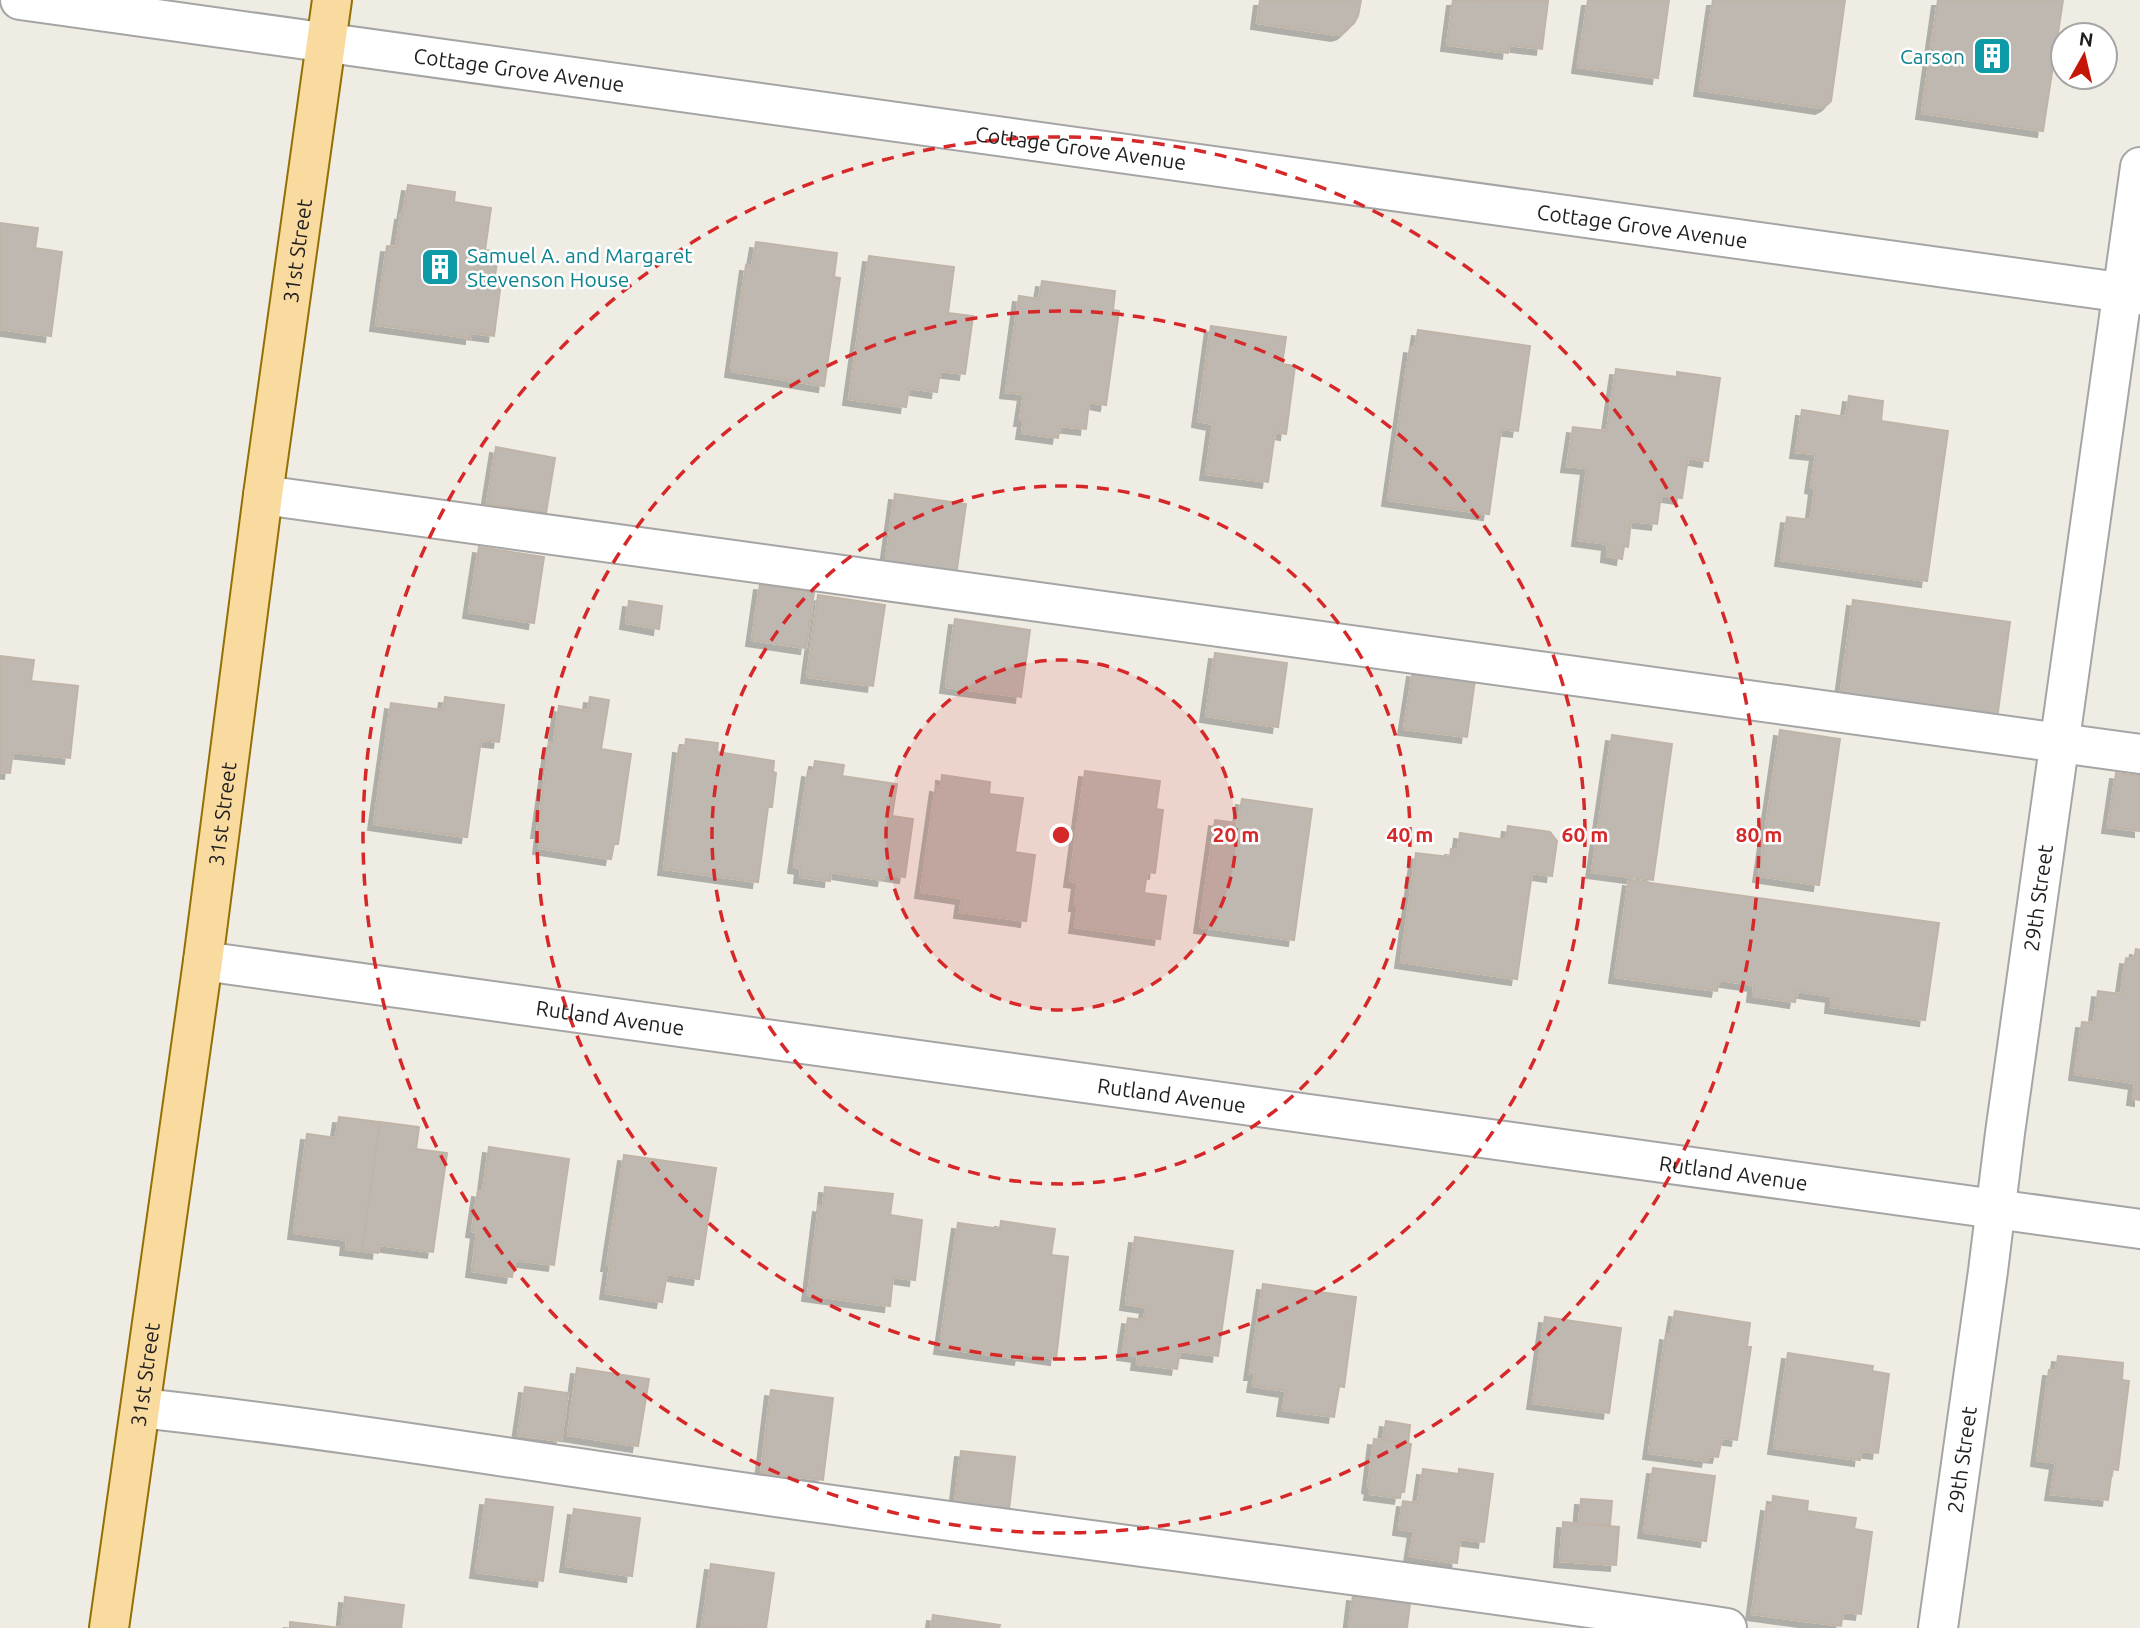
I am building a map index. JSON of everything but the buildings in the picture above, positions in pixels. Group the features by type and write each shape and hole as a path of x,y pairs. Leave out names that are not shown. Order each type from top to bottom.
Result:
{"main road":[{"name":"31st Street","path":"109,1628 203,961 263,495 332,0"}],"street":[{"name":"Cottage Grove Avenue","path":"20,0 2131,294"},
{"name":"29th Street","path":"1938,1628 2060,743 2131,294 2140,167"},
{"path":"263,495 2140,754"},
{"name":"Rutland Avenue","path":"203,961 2140,1229"},
{"path":"141,1408 265,1421 798,1500 1280,1564 1727,1628"}],"place":[{"name":"Carson","path":"1992,56"},
{"name":"Samuel A. and Margaret Stevenson House","path":"440,267"}]}
